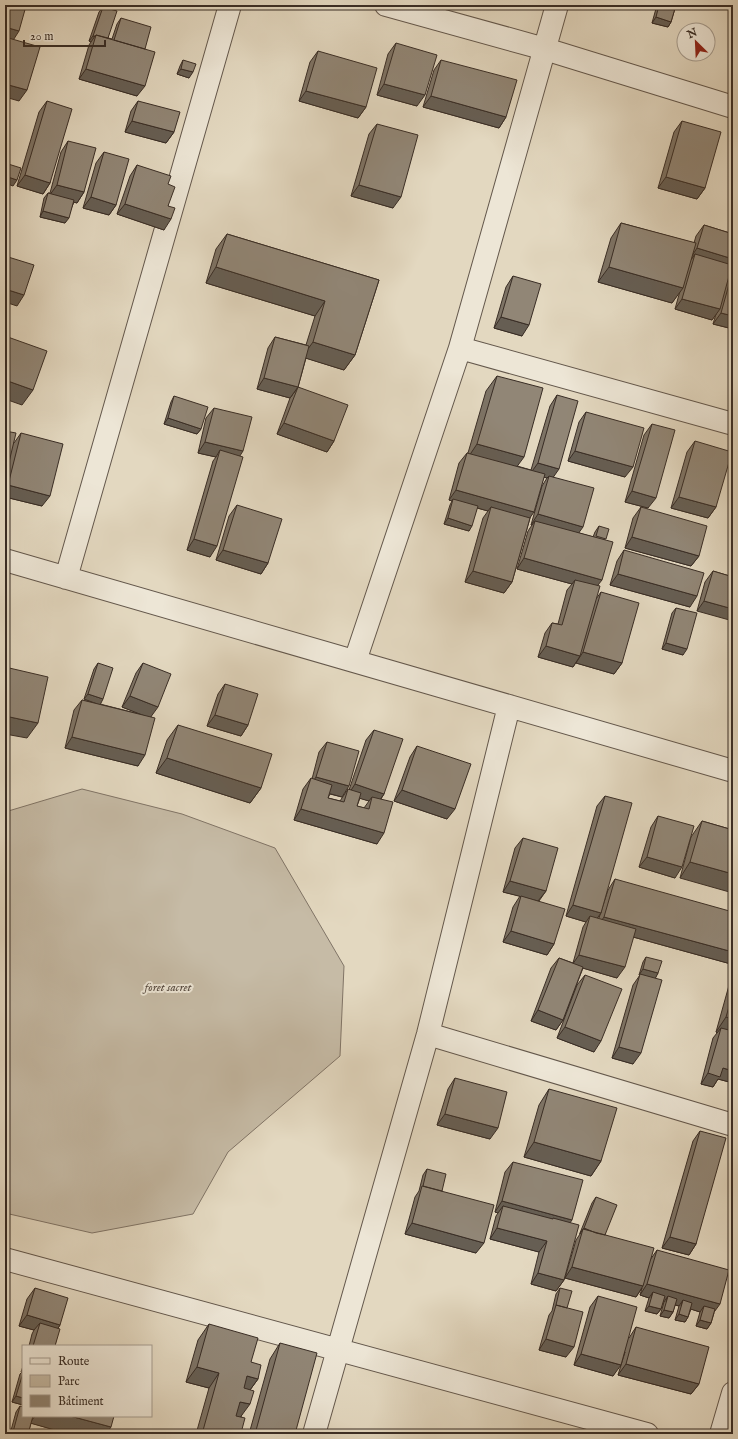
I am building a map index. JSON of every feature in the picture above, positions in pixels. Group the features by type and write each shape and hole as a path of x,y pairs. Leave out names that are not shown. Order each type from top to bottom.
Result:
{"street":[{"path":"66,578 230,5"},
{"path":"386,5 545,49 733,107"},
{"path":"356,661 460,348 557,5"},
{"path":"460,348 733,424"},
{"path":"5,560 733,771"},
{"path":"314,1434 428,1034 509,706"},
{"path":"428,1034 733,1125"},
{"path":"5,1258 647,1434"},
{"path":"720,1434 733,1393"}],"green space":[{"name":"foret sacret","path":"82,789 182,814 275,848 344,966 340,1056 228,1152 193,1214 92,1233 5,1213 5,812"}],"building":[{"path":"5,5 26,6 19,31 5,27"},
{"path":"659,5 676,5 671,22 656,17"},
{"path":"103,7 117,11 108,38 96,35 93,36"},
{"path":"121,18 151,27 145,49 114,40"},
{"path":"96,35 155,52 145,86 86,69"},
{"path":"5,37 40,47 27,90 5,84"},
{"path":"396,43 437,55 425,95 384,84"},
{"path":"318,51 377,68 366,107 306,91"},
{"path":"183,60 196,64 193,72 181,69"},
{"path":"441,60 517,80 506,117 431,96"},
{"path":"47,101 72,109 50,183 25,175"},
{"path":"138,101 180,112 174,132 132,121"},
{"path":"682,121 721,132 705,188 666,177"},
{"path":"377,124 418,135 401,197 359,185"},
{"path":"68,141 96,148 84,192 57,185"},
{"path":"104,152 129,159 116,205 91,197"},
{"path":"5,163 21,168 17,180 5,176"},
{"path":"137,165 171,176 168,184 175,187 168,206 175,208 171,219 125,204"},
{"path":"48,193 74,200 69,218 43,211"},
{"path":"621,223 696,243 683,288 609,267"},
{"path":"704,225 733,234 733,259 697,248"},
{"path":"227,234 379,280 355,355 313,342 325,301 216,267"},
{"path":"695,254 732,265 720,309 682,299"},
{"path":"5,256 34,265 24,295 5,289"},
{"path":"733,270 733,316 721,313"},
{"path":"513,276 541,284 529,325 501,317"},
{"path":"5,336 47,351 33,390 5,380"},
{"path":"275,337 309,346 298,387 264,378"},
{"path":"497,376 543,388 524,457 477,444"},
{"path":"298,387 348,405 334,441 284,423"},
{"path":"557,395 578,401 559,469 538,463"},
{"path":"174,396 208,407 201,429 168,418"},
{"path":"214,408 252,417 243,451 205,442"},
{"path":"586,412 644,428 633,467 575,451"},
{"path":"652,424 675,430 656,498 632,491"},
{"path":"5,431 16,433 5,479"},
{"path":"21,433 63,444 50,496 8,485"},
{"path":"695,441 732,452 716,507 679,497"},
{"path":"220,450 243,457 217,546 194,539"},
{"path":"467,453 545,474 534,512 456,490"},
{"path":"549,476 594,488 583,527 538,514"},
{"path":"453,499 478,506 472,526 448,518"},
{"path":"237,505 282,519 268,563 223,550"},
{"path":"491,507 530,518 512,582 473,571"},
{"path":"641,507 707,526 699,556 632,537"},
{"path":"535,521 613,542 602,580 524,558"},
{"path":"599,526 609,529 606,539 596,536"},
{"path":"624,550 704,573 697,596 618,574"},
{"path":"713,571 733,577 733,609 704,601"},
{"path":"575,580 600,586 580,656 546,646 552,623 562,625"},
{"path":"601,592 639,603 622,663 583,652"},
{"path":"676,608 697,613 687,649 666,643"},
{"path":"98,663 113,668 103,699 88,694"},
{"path":"143,663 171,674 158,707 130,696"},
{"path":"5,667 48,677 38,723 5,716"},
{"path":"225,684 258,694 248,725 215,715"},
{"path":"82,700 155,718 145,755 72,737"},
{"path":"178,725 272,754 261,788 167,758"},
{"path":"374,730 403,739 384,794 355,784"},
{"path":"327,742 359,751 349,786 316,777"},
{"path":"417,746 471,764 455,809 402,790"},
{"path":"311,778 332,785 328,798 344,802 348,789 361,793 357,806 369,809 372,797 393,802 384,833 301,809"},
{"path":"605,796 632,803 601,913 573,905"},
{"path":"658,816 694,826 682,867 647,857"},
{"path":"702,821 733,830 733,874 690,862"},
{"path":"523,838 558,848 546,891 510,881"},
{"path":"615,879 733,912 733,952 604,917"},
{"path":"521,896 565,909 554,944 511,931"},
{"path":"590,916 636,929 625,967 579,955"},
{"path":"646,957 662,961 658,973 643,969"},
{"path":"559,958 583,967 563,1020 538,1010"},
{"path":"640,974 662,980 641,1053 619,1047"},
{"path":"585,975 622,989 601,1041 565,1027"},
{"path":"733,993 733,1019 726,1017"},
{"path":"721,1028 733,1031 733,1071 723,1068 720,1077 708,1073"},
{"path":"455,1078 507,1092 498,1128 445,1114"},
{"path":"549,1089 617,1108 601,1161 534,1142"},
{"path":"700,1131 726,1138 696,1244 670,1237"},
{"path":"513,1162 583,1180 572,1220 502,1201"},
{"path":"427,1169 446,1174 442,1191 423,1186"},
{"path":"422,1186 494,1205 484,1243 412,1223"},
{"path":"596,1197 617,1205 605,1235 584,1228"},
{"path":"503,1206 579,1225 564,1280 538,1273 547,1241 497,1228"},
{"path":"583,1229 654,1248 643,1286 572,1267"},
{"path":"657,1250 729,1270 720,1304 647,1284"},
{"path":"35,1288 68,1298 60,1325 27,1315"},
{"path":"560,1288 572,1291 567,1308 556,1305"},
{"path":"653,1292 665,1296 661,1309 649,1306"},
{"path":"598,1296 637,1307 621,1365 581,1354"},
{"path":"668,1296 677,1299 673,1312 664,1310"},
{"path":"683,1300 692,1303 688,1317 679,1314"},
{"path":"556,1305 583,1312 574,1347 546,1339"},
{"path":"704,1306 715,1309 711,1323 700,1320"},
{"path":"40,1323 60,1329 55,1345 33,1345"},
{"path":"209,1324 258,1338 251,1362 261,1365 258,1379 247,1376 244,1388 254,1391 250,1404 240,1402 236,1416 245,1418 241,1433 232,1430 231,1434 202,1434 219,1373 197,1367"},
{"path":"636,1327 709,1347 699,1384 626,1364"},
{"path":"280,1343 317,1353 295,1434 255,1434"},
{"path":"22,1376 22,1398 16,1396"},
{"path":"20,1406 22,1407 22,1417 33,1417 28,1434 13,1432"},
{"path":"74,1417 114,1417 111,1427"}]}
